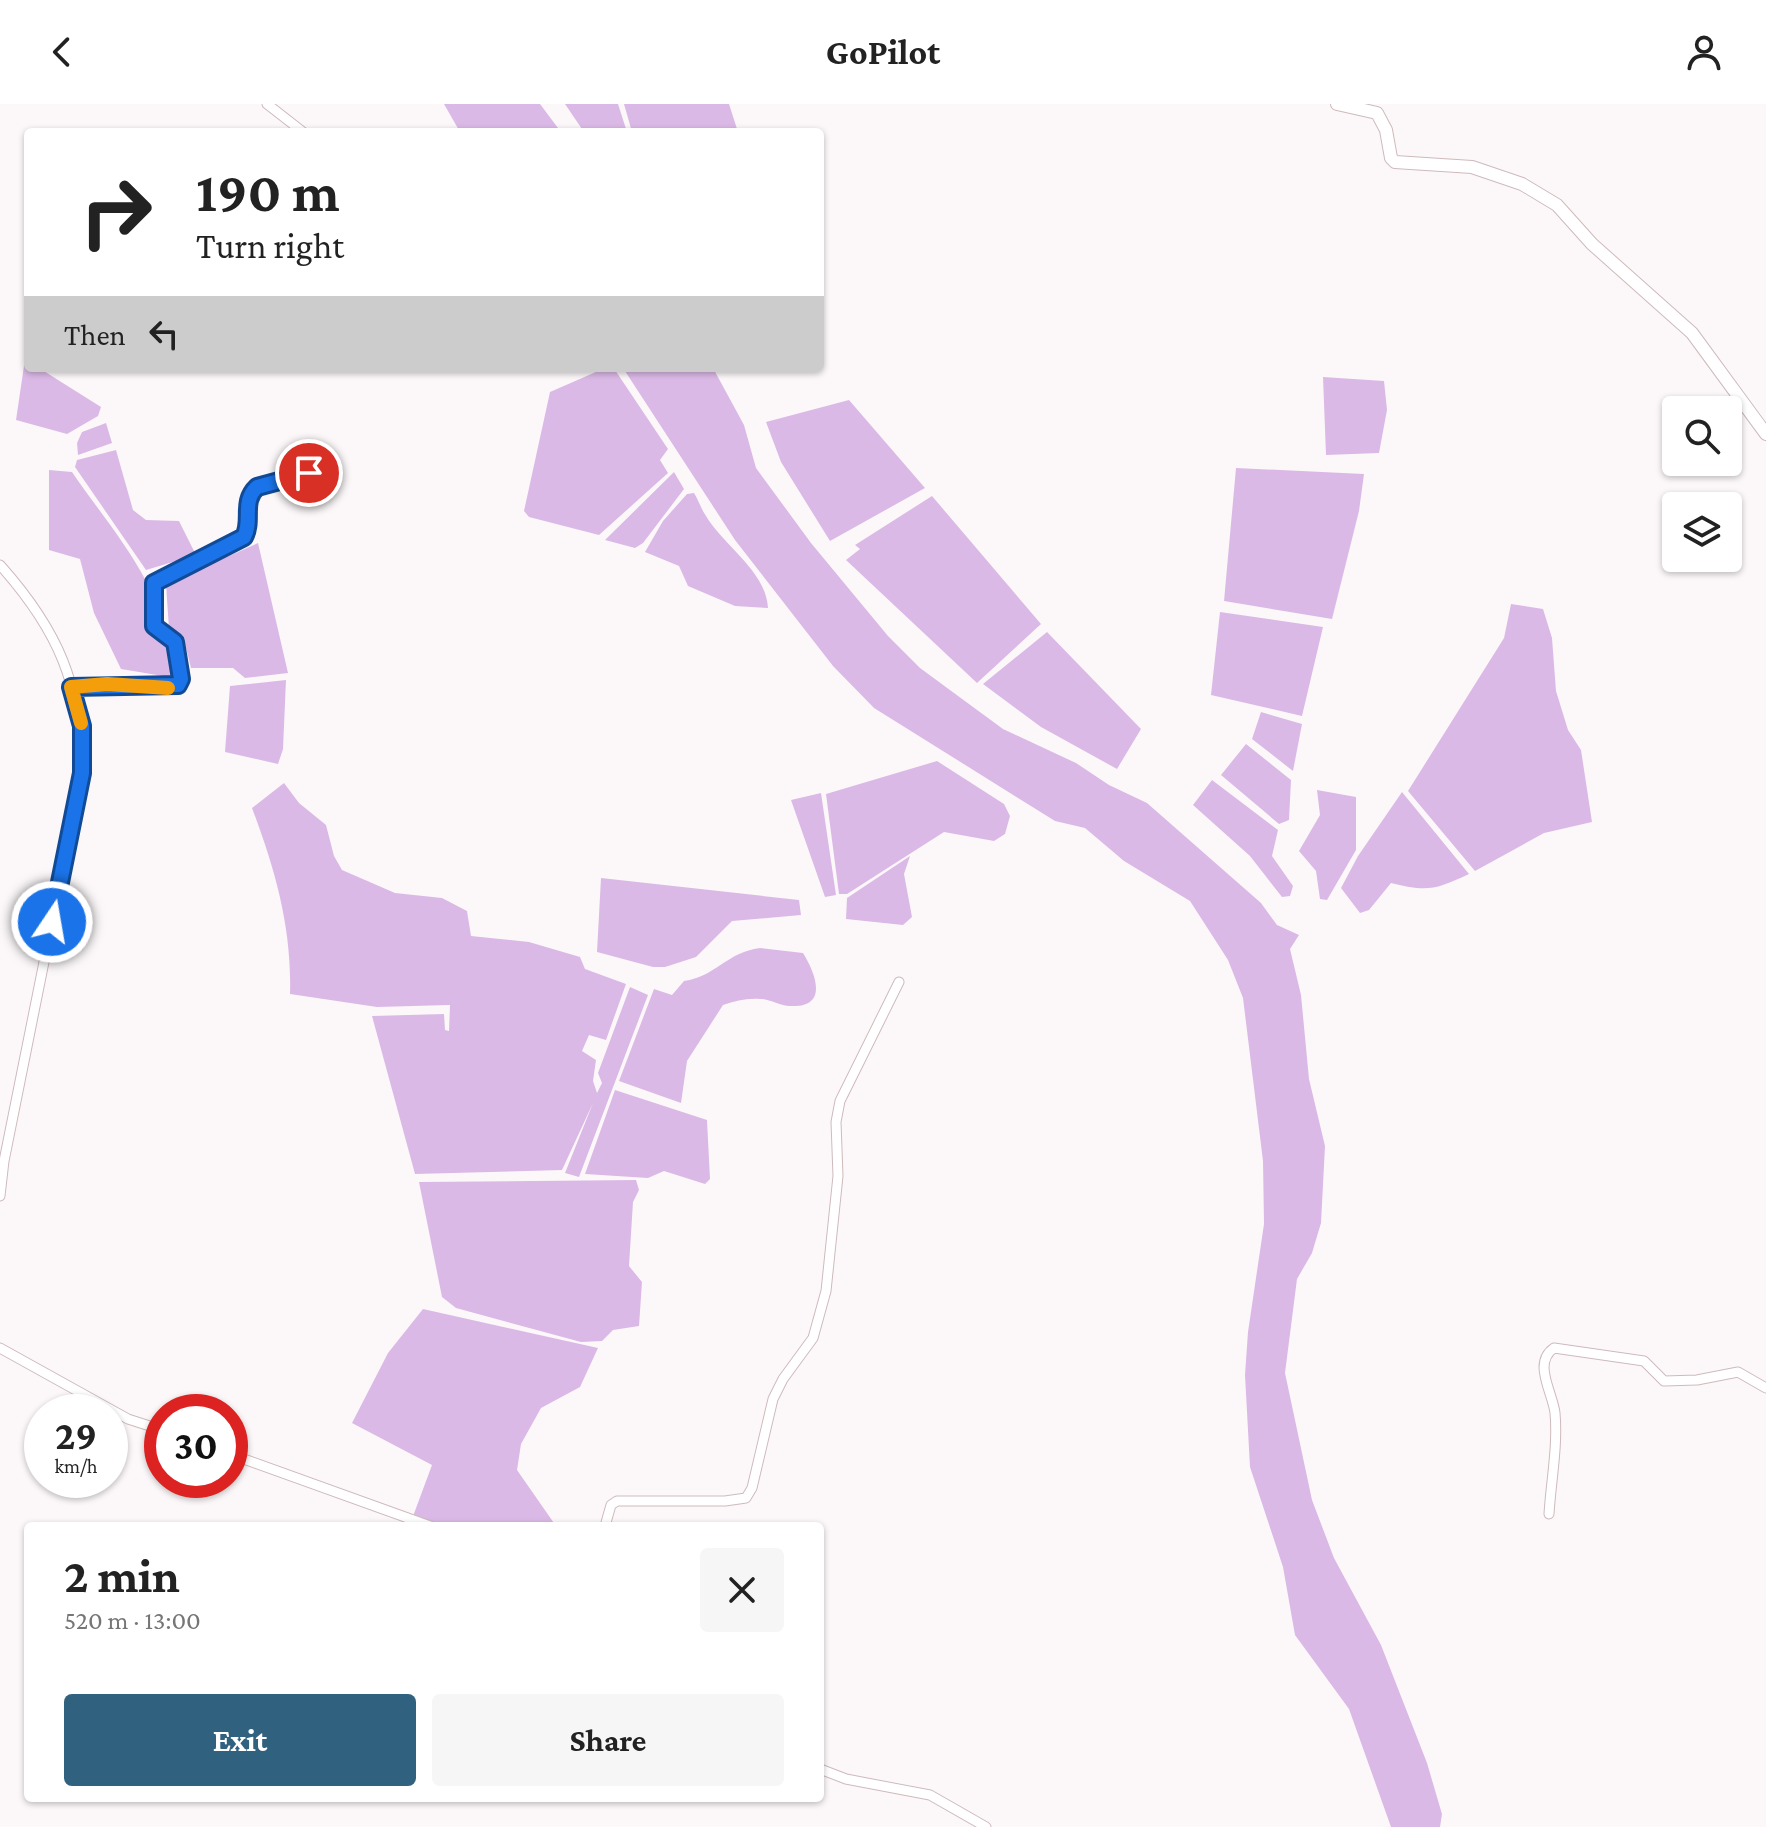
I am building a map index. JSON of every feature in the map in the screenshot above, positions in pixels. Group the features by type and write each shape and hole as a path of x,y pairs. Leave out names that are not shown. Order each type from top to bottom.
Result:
{"street":[{"path":"267,104 298,128"},
{"path":"1337,104 1377,113 1382,119 1391,158 1395,162 1472,167 1522,184 1557,205 1592,244 1692,333 1766,434"},
{"path":"71,687 178,685 181,679 175,642 154,626 154,583 244,537 248,530 247,502 257,487 309,473"},
{"path":"0,565 44,618 71,687 82,726 82,773 4,1161 0,1196"},
{"path":"606,1522 611,1505 617,1501 725,1501 746,1498 752,1488 773,1399 783,1379 813,1338 826,1291 838,1176 836,1122 840,1101 899,982"},
{"path":"0,1348 128,1419 144,1424"},
{"path":"1549,1514 1555,1410 1543,1374 1545,1358 1554,1348 1644,1361 1651,1364 1664,1381 1697,1380 1738,1372 1766,1388"},
{"path":"248,1460 419,1522"},
{"path":"824,1771 846,1779 930,1795 986,1827"}],"shaded area":[{"path":"444,104 540,104 558,128 458,128"},
{"path":"565,104 618,104 626,128 581,128"},
{"path":"624,104 729,104 737,128 631,128"},
{"path":"24,366 24,372 45,372 101,407 98,416 67,434 16,420"},
{"path":"596,372 616,372 668,449 660,460 668,473 599,535 529,517 524,511 550,392"},
{"path":"626,372 715,372 744,425 756,468 811,543 888,636 920,668 1003,729 1076,763 1109,785 1147,803 1261,903 1277,925 1299,935 1290,949 1301,995 1309,1079 1325,1146 1321,1223 1312,1253 1297,1279 1285,1373 1312,1500 1334,1558 1381,1645 1427,1763 1442,1814 1440,1827 1391,1827 1349,1709 1295,1635 1283,1567 1250,1467 1245,1375 1264,1224 1263,1161 1243,998 1228,960 1190,901 1124,861 1085,828 1055,821 874,708 833,666 735,540"},
{"path":"1323,377 1384,381 1387,410 1379,453 1326,455"},
{"path":"849,400 925,488 830,541 781,462 766,422"},
{"path":"106,423 112,443 78,455 77,443 82,432"},
{"path":"116,450 133,510 146,520 179,521 196,555 146,570 75,467 77,460"},
{"path":"1236,468 1364,474 1359,511 1332,619 1224,601"},
{"path":"49,470 72,472 129,553 150,592 152,630 164,646 177,654 181,679 121,669 94,613 80,559 49,550"},
{"path":"674,472 684,489 643,543 635,548 605,540"},
{"path":"694,493 714,527 760,582 768,608 735,606 688,586 679,566 645,552 663,521 687,494"},
{"path":"932,496 1041,624 977,683 846,560 860,549 855,545"},
{"path":"258,543 288,673 245,678 233,668 191,668 183,636 169,629 166,584"},
{"path":"1511,604 1543,609 1552,638 1556,691 1568,730 1581,750 1592,822 1544,833 1475,871 1408,791 1504,638"},
{"path":"1220,612 1323,627 1302,716 1211,695"},
{"path":"1047,632 1141,729 1117,769 1041,727 983,684"},
{"path":"286,680 283,749 278,764 225,752 230,686"},
{"path":"1261,712 1302,724 1293,771 1252,739"},
{"path":"1246,744 1291,780 1289,820 1279,824 1221,775"},
{"path":"937,761 1004,804 1010,816 1005,834 994,841 944,832 847,894 839,894 826,794"},
{"path":"1212,780 1278,830 1272,856 1293,886 1290,896 1282,897 1250,856 1193,805"},
{"path":"284,783 299,803 326,825 334,856 342,870 395,893 442,898 467,911 471,936 529,942 580,957 585,969 626,984 606,1040 589,1035 582,1051 596,1060 593,1081 597,1093 602,1083 598,1073 630,987 648,995 579,1177 565,1173 593,1103 562,1170 415,1174 372,1016 444,1014 445,1030 449,1031 450,1005 377,1007 290,994 285,922 268,854 252,808"},
{"path":"1317,790 1356,797 1356,850 1327,900 1320,899 1316,871 1299,851 1320,815"},
{"path":"1402,792 1469,874 1431,888 1391,883 1369,910 1360,913 1341,888 1358,856"},
{"path":"821,793 836,895 825,897 791,800"},
{"path":"910,856 904,874 912,917 903,925 846,919 847,898"},
{"path":"601,878 799,900 801,915 732,921 696,957 665,967 653,967 597,952"},
{"path":"760,948 803,953 815,980 815,996 810,1002 790,1006 764,999 750,999 723,1005 687,1061 681,1103 619,1081 654,989 672,995 684,981 704,975 739,954"},
{"path":"615,1090 707,1120 710,1179 705,1184 664,1171 648,1178 585,1174"},
{"path":"636,1180 639,1190 633,1202 629,1266 642,1282 639,1326 613,1330 602,1341 581,1342 456,1308 442,1297 419,1182"},
{"path":"423,1309 598,1348 580,1387 541,1408 521,1444 517,1470 553,1522 420,1522 412,1519 432,1465 352,1423 388,1353"}],"slow traffic":[{"path":"81,723 71,687 107,684 168,688"}],"route":[{"path":"52,922 82,773 82,726 71,687 107,684 169,688 178,685 181,679 175,642 154,626 154,583 158,578 244,537 248,530 247,502 257,487 309,473"}]}
